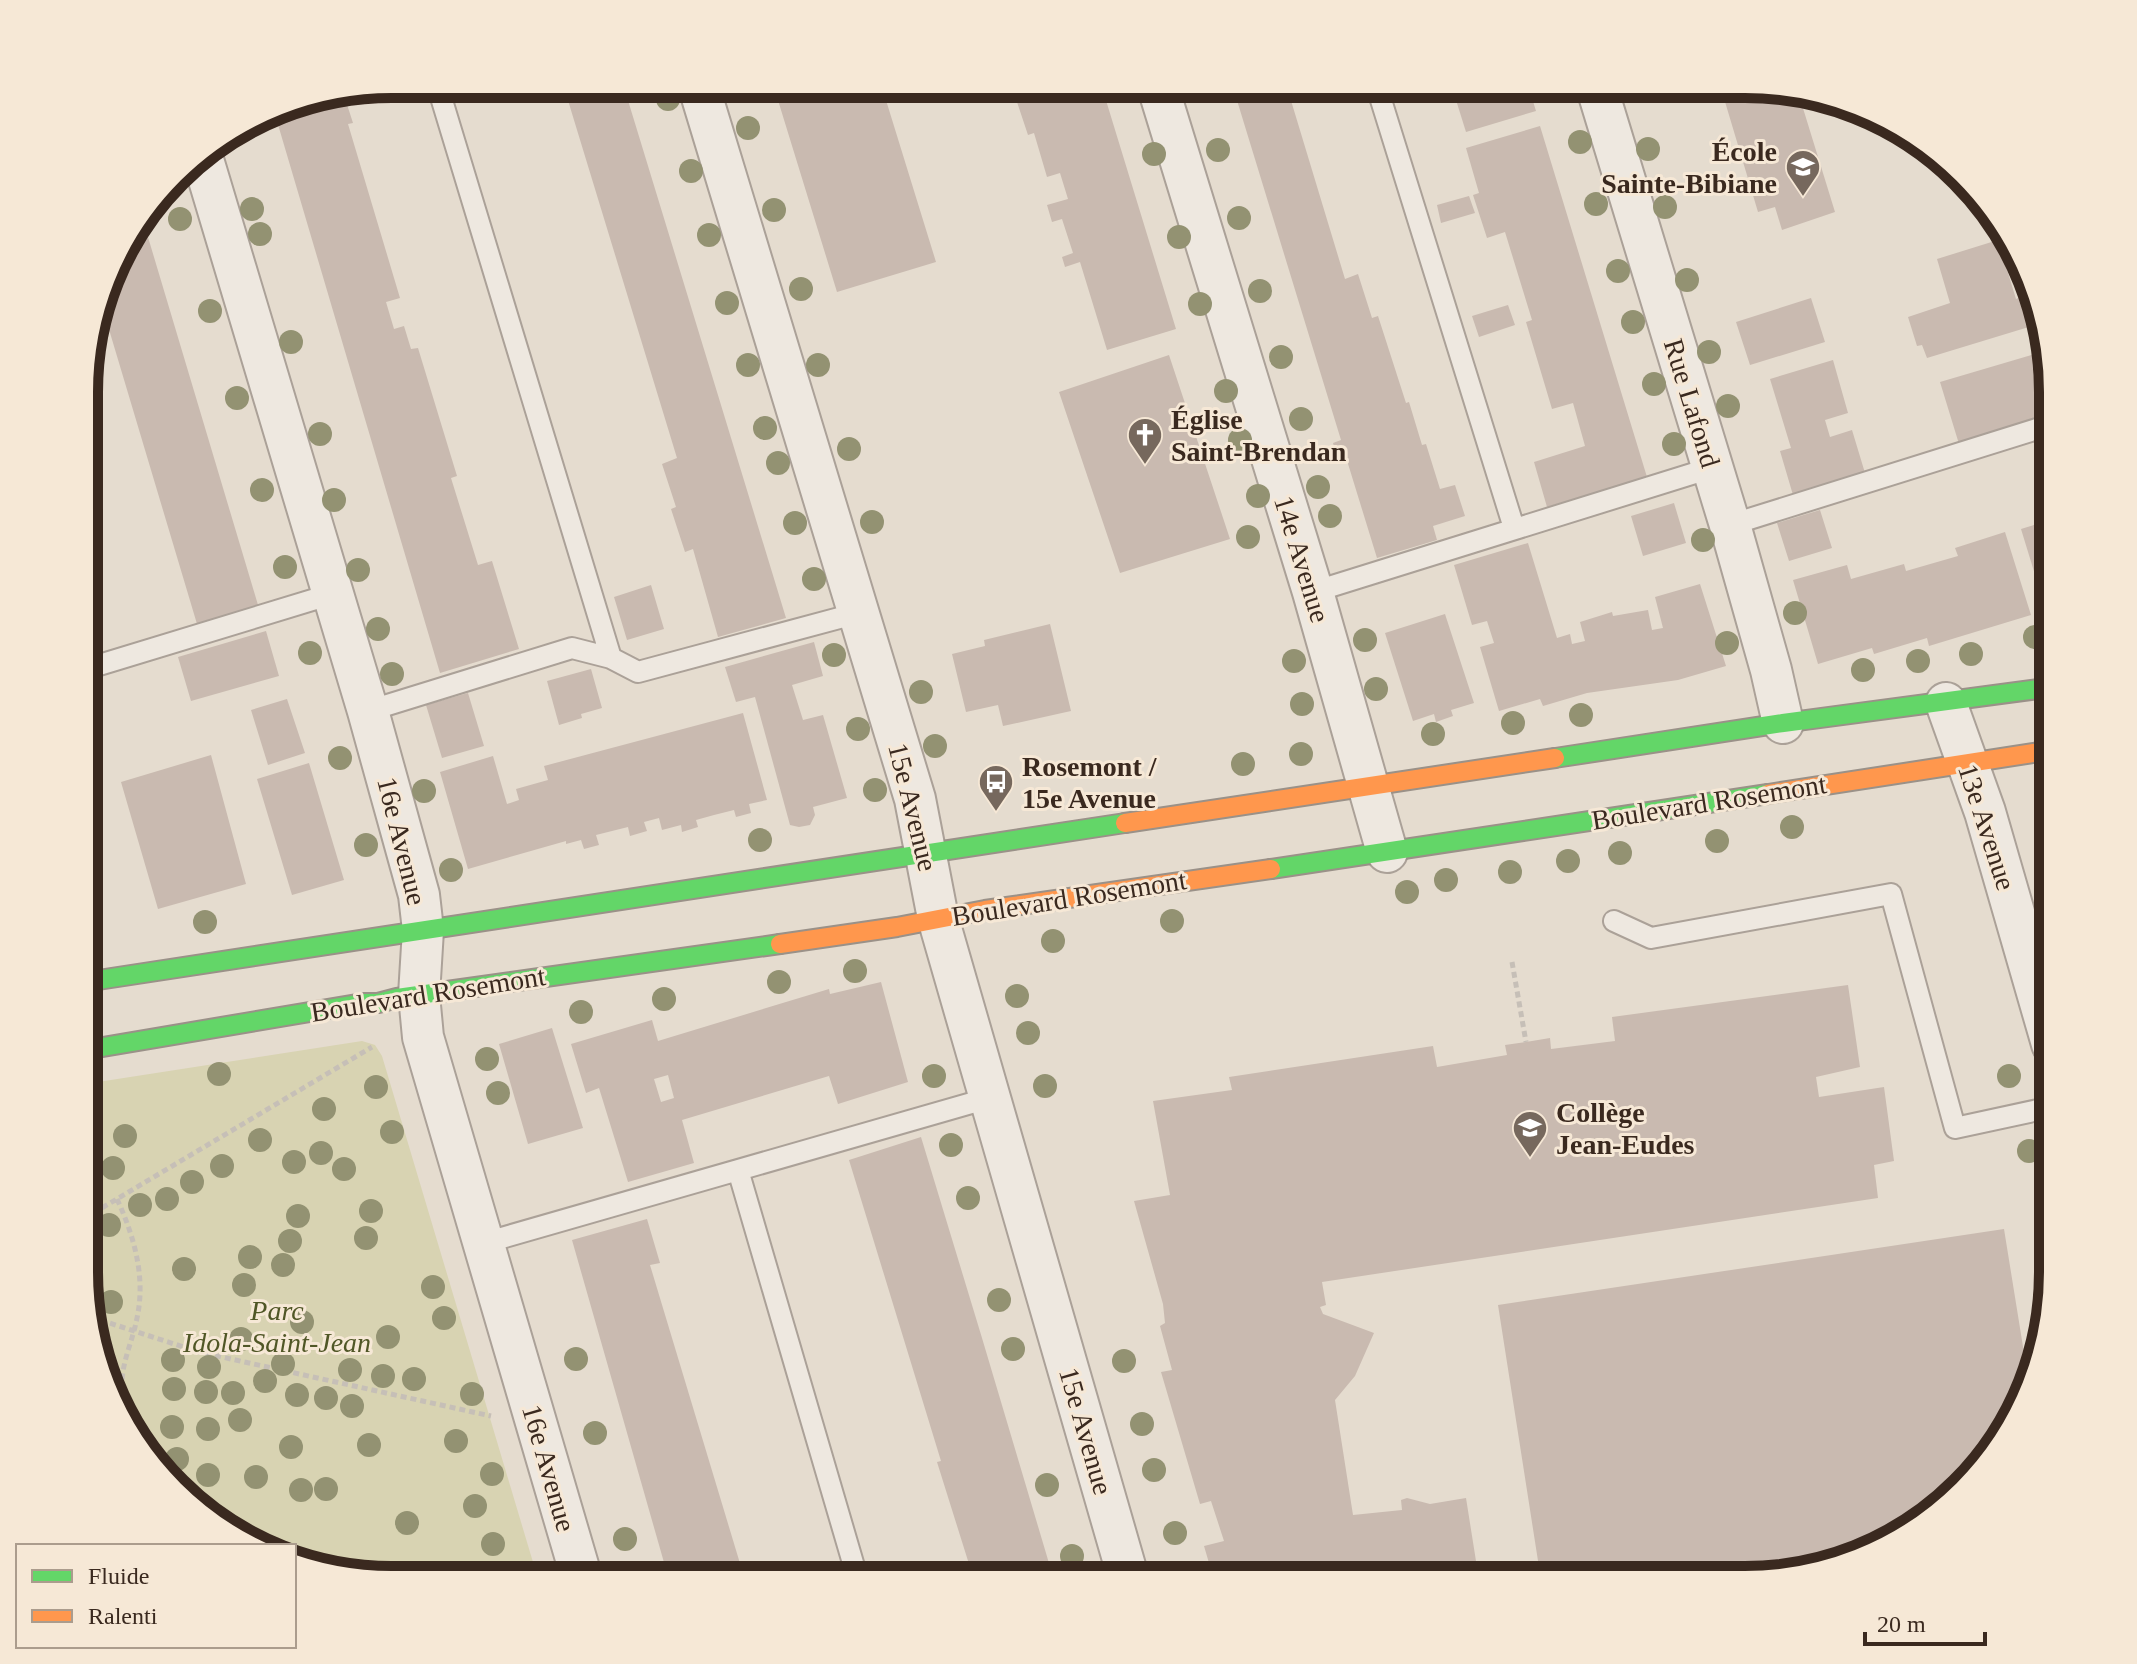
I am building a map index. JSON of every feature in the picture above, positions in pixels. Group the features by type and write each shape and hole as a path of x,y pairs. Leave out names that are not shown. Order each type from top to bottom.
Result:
{"main road":[{"path":"98,980 1783,723 2039,689"},
{"name":"Boulevard Rosemont","path":"98,1048 419,995 897,927 938,918 2039,752"}],"street":[{"name":"15e Avenue","path":"702,98 915,799 938,918 1125,1566"},
{"name":"14e Avenue","path":"1161,98 1313,592 1387,852"},
{"name":"Rue Lafond","path":"1600,98 1730,525 1783,723"},
{"name":"16e Avenue","path":"205,166 368,711 419,895 423,930 419,995 423,1037 578,1566"},
{"name":"13e Avenue","path":"1946,703 2039,978"}],"lane":[{"path":"441,98 611,658"},
{"path":"1380,98 1514,528"},
{"path":"1730,525 2039,428"},
{"path":"1313,592 1711,468"},
{"path":"98,663 332,594"},
{"path":"368,711 572,648 611,658 638,672 858,613"},
{"path":"1614,921 1651,938 1891,894 1955,1128 2039,1110"},
{"path":"484,1243 989,1098"},
{"path":"738,1170 854,1566"}],"path":[{"path":"1512,962 1526,1042"},
{"path":"98,1210 376,1045"},
{"path":"117,1199 137,1259 141,1291 121,1388"},
{"path":"103,1321 199,1352 492,1416"}],"green space":[{"name":"Parc Idola-Saint-Jean","path":"362,1041 375,1045 382,1056 534,1566 392,1566 316,1556 296,1550 296,1544 279,1544 228,1517 171,1466 147,1436 128,1402 104,1330 98,1272 98,1082"}],"building":[{"path":"567,98 627,98 786,618 718,637 693,549 685,552 671,509 676,507 662,464 677,458"},
{"path":"777,98 885,98 936,262 837,292"},
{"path":"1016,98 1105,98 1176,329 1107,350 1080,262 1065,267 1062,257 1073,253 1062,219 1052,222 1047,205 1068,199 1060,173 1047,177 1034,133 1028,135"},
{"path":"1236,98 1290,98 1345,279 1358,274 1372,318 1378,316 1406,403 1409,402 1422,445 1426,444 1440,489 1455,485 1465,516 1433,526 1437,540 1377,558 1345,454 1337,457 1333,443 1341,440"},
{"path":"1455,98 1532,98 1536,111 1466,132"},
{"path":"1724,98 1802,104 1835,212 1782,230 1775,207 1758,212"},
{"path":"346,102 353,123 348,124 400,298 386,302 394,329 404,326 411,349 418,348 457,476 451,478 478,565 492,561 519,649 440,673 277,121 334,104"},
{"path":"1540,126 1647,477 1547,507 1534,462 1585,446 1573,403 1552,409 1526,322 1532,320 1505,232 1487,238 1473,195 1479,193 1466,148"},
{"path":"1469,196 1475,213 1441,223 1437,205"},
{"path":"146,230 258,605 197,624 107,322 120,279"},
{"path":"1997,240 2016,299 2023,296 2031,326 1927,358 1922,345 1917,346 1908,317 1950,303 1937,259"},
{"path":"1811,298 1825,342 1750,365 1736,322"},
{"path":"1508,305 1515,325 1479,337 1472,316"},
{"path":"2036,354 2039,420 1959,444 1940,382"},
{"name":"Église Saint-Brendan","path":"1169,355 1230,539 1120,573 1059,392"},
{"path":"1833,360 1848,413 1825,420 1830,437 1852,430 1865,473 1793,495 1780,451 1791,448 1770,379"},
{"path":"1674,503 1686,543 1643,556 1631,516"},
{"path":"1820,510 1832,548 1789,561 1777,523"},
{"path":"2039,523 2039,588 2021,529"},
{"path":"2005,532 2031,615 1929,646 1927,638 1874,654 1872,648 1818,664 1793,580 1847,565 1851,579 1904,564 1906,571 1958,556 1955,548"},
{"path":"1528,543 1557,638 1570,634 1572,644 1585,641 1580,622 1612,612 1613,616 1648,610 1652,630 1663,628 1655,597 1700,584 1726,666 1678,680 1587,693 1543,706 1540,699 1499,711 1480,647 1494,643 1487,621 1472,625 1454,565"},
{"path":"651,585 664,629 627,640 614,597"},
{"path":"1445,614 1474,703 1451,710 1453,716 1436,722 1434,714 1413,721 1385,633"},
{"path":"1050,624 1071,711 1003,726 998,705 966,712 952,654 985,646 984,640"},
{"path":"266,631 279,676 191,701 178,657"},
{"path":"814,642 823,676 792,685 803,720 823,715 847,798 813,807 815,815 810,825 799,827 790,825 755,697 736,702 725,667"},
{"path":"591,669 602,708 559,725 547,681"},
{"path":"468,693 484,746 442,758 426,705"},
{"path":"287,699 305,753 268,765 251,710"},
{"path":"743,713 767,800 749,804 751,813 736,817 734,810 714,815 696,820 698,827 682,832 681,825 662,830 659,818 644,822 647,831 630,836 628,827 596,835 599,845 584,849 581,840 566,844 566,841 468,869 440,772 493,756 507,804 519,800 516,789 548,780 544,766"},
{"path":"211,755 246,884 158,909 121,782"},
{"path":"309,763 344,880 292,895 257,779"},
{"path":"881,982 908,1082 838,1104 829,1076 682,1120 694,1163 628,1182 599,1088 586,1093 571,1044 652,1020 658,1041 829,989 830,994","holes":["668,1075 674,1098 661,1102 654,1079"]},
{"path":"1848,985 1860,1067 1816,1077 1819,1097 1884,1087 1894,1161 1874,1165 1878,1198 1322,1282 1326,1305 1320,1307 1323,1314 1374,1333 1355,1376 1335,1400 1353,1515 1402,1510 1401,1500 1407,1498 1430,1504 1466,1498 1477,1566 1210,1566 1204,1546 1224,1541 1211,1501 1200,1504 1161,1372 1172,1370 1160,1326 1165,1323 1163,1304 1134,1201 1170,1195 1153,1101 1232,1090 1229,1077 1433,1046 1437,1067 1507,1055 1505,1045 1550,1038 1551,1049 1615,1041 1612,1017"},
{"path":"552,1028 583,1128 528,1144 499,1044"},
{"path":"921,1137 1050,1566 970,1566 937,1462 941,1461 849,1160"},
{"path":"647,1219 660,1263 650,1265 741,1566 665,1566 572,1240"},
{"path":"2004,1229 2025,1360 2000,1419 1966,1466 1909,1517 1858,1544 1821,1556 1765,1565 1539,1566 1498,1305"}],"traffic: fast":[{"path":"1555,758 1783,723 2039,689"},
{"path":"1271,869 1768,794"},
{"path":"98,980 1125,823"},
{"path":"98,1048 363,1003 780,944"}],"traffic: slow":[{"path":"1768,794 2039,752"},
{"path":"1125,823 1555,758"},
{"path":"780,944 985,910 1271,869"}],"place":[{"name":"École Sainte-Bibiane","path":"1803,198"},
{"name":"Église Saint-Brendan","path":"1145,466"},
{"name":"Rosemont / 15e Avenue","path":"996,813"},
{"name":"Collège Jean-Eudes","path":"1530,1159"}]}
